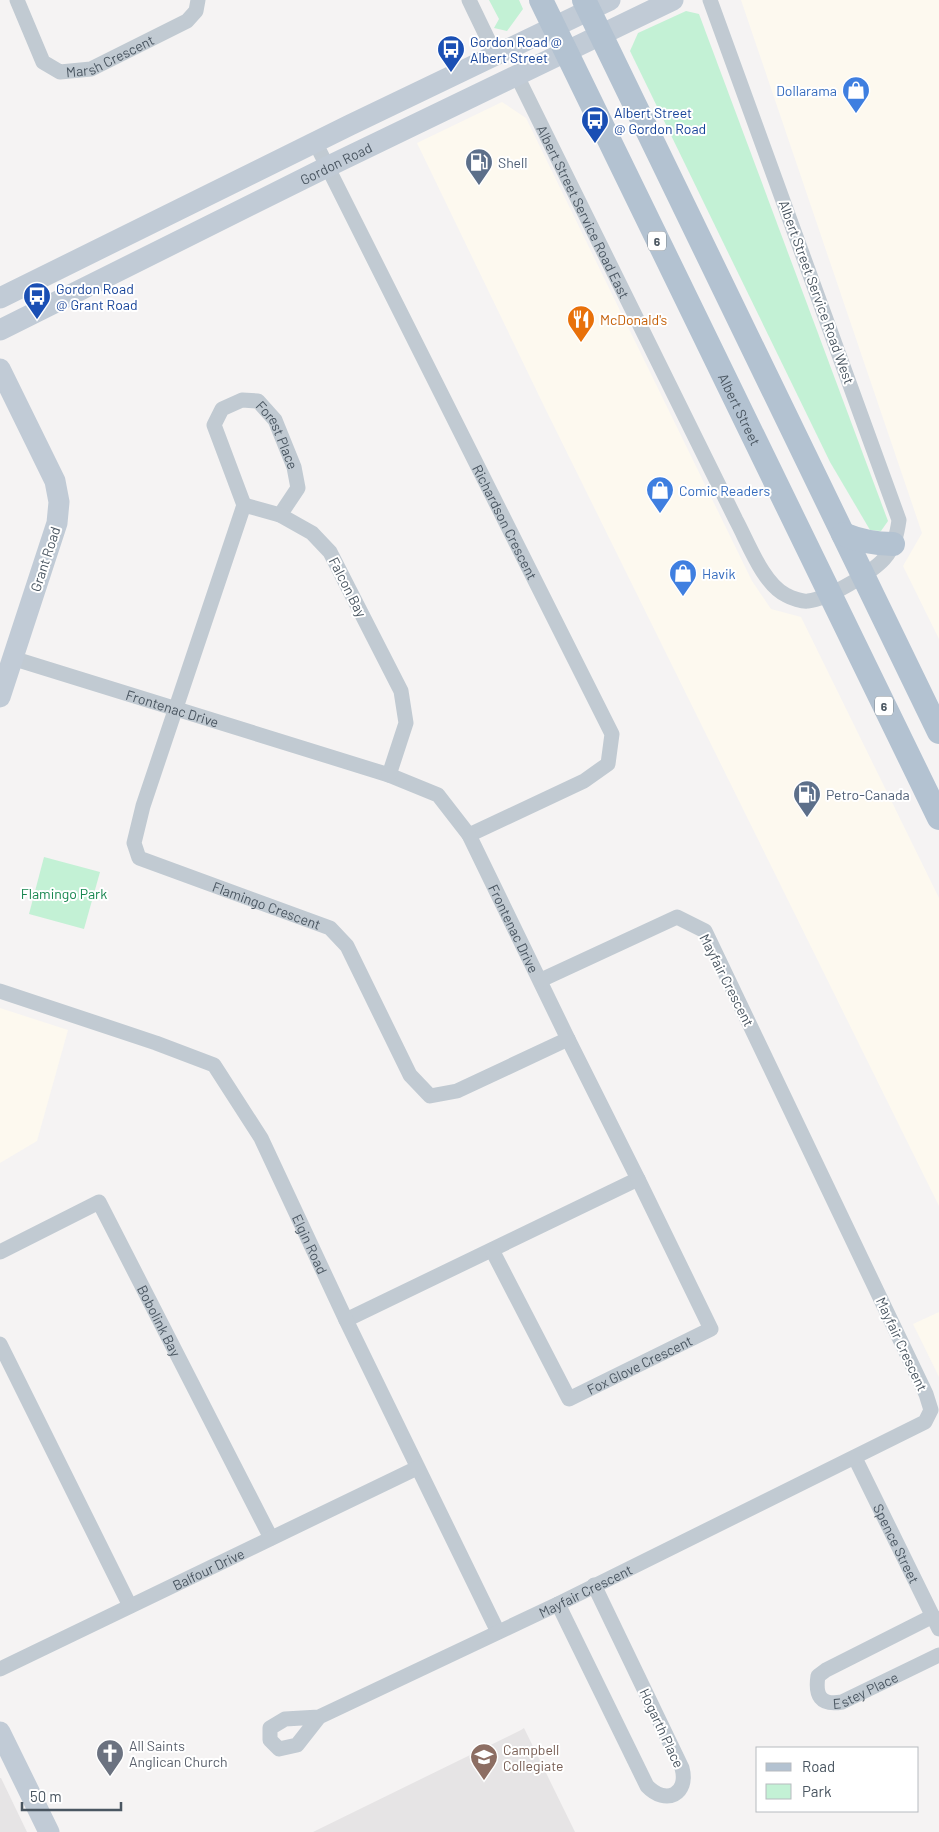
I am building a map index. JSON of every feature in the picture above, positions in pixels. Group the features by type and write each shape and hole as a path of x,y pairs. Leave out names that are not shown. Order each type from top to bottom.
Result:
{"main road":[{"name":"Albert Street","path":"541,0 939,818"},
{"path":"586,5 939,732"},
{"path":"843,534 875,544 893,544"}],"street":[{"name":"Marsh Crescent","path":"17,0 43,62 60,72 91,69 187,21 196,11 198,0"},
{"path":"469,0 496,56"},
{"name":"Gordon Road","path":"0,298 315,142 554,28 586,5 610,0"},
{"name":"Gordon Road","path":"0,330 327,167 673,0"},
{"name":"Albert Street Service Road West","path":"710,0 899,520 896,540 885,558 864,577"},
{"name":"Albert Street Service Road East","path":"517,76 768,582 785,595 807,601 829,594 864,577"},
{"name":"Richardson Crescent","path":"315,142 612,734 608,764 584,782 469,835"},
{"path":"139,229 151,254"},
{"name":"Grant Road","path":"0,369 55,481 59,502 57,523 50,547 0,697"},
{"name":"Forest Place","path":"244,505 214,425 222,409 242,400 258,401 275,420 294,467 298,488 280,515"},
{"path":"176,708 244,505"},
{"name":"Falcon Bay","path":"244,505 280,515 312,533 330,552 401,691 406,723 390,775"},
{"name":"Frontenac Drive","path":"12,658 390,775 438,795 469,835 638,1179"},
{"name":"Flamingo Crescent","path":"176,708 143,806 136,834 134,843 140,858 330,928 347,946 410,1075 430,1096 457,1091 568,1038"},
{"name":"Mayfair Crescent","path":"320,1717 558,1604 855,1458 925,1422 931,1410 926,1394 705,931 677,918 540,980"},
{"name":"Elgin Road","path":"0,991 156,1043 214,1065 261,1138 346,1320 498,1632"},
{"path":"346,1320 638,1179"},
{"name":"Fox Glove Crescent","path":"492,1250 569,1399 711,1329 638,1179"},
{"name":"Bobolink Bay","path":"0,1252 99,1202 271,1538"},
{"path":"0,1344 130,1606"},
{"name":"Spence Street","path":"855,1458 936,1623"},
{"name":"Balfour Drive","path":"0,1669 418,1468"},
{"name":"Hogarth Place","path":"558,1604 647,1786 653,1793 669,1797 678,1792 682,1786 684,1777 682,1768 594,1585"},
{"name":"Estey Place","path":"936,1623 826,1670 818,1676 818,1692 821,1699 827,1702 842,1702 939,1655"},
{"path":"0,1732 49,1832"}],"shaded area":[{"path":"741,0 939,0 939,639 903,566 922,533"},
{"path":"502,102 526,118 752,581 771,609 801,617 939,898 939,1206 544,406 417,143"},
{"path":"0,1008 68,1030 37,1141 0,1163"},
{"path":"939,1312 939,1377 913,1324"},
{"name":"Campbell Collegiate","path":"524,1728 575,1832 313,1832 521,1730"},
{"path":"1,1778 27,1832 0,1832"}],"green space":[{"path":"489,0 519,0 523,9 507,31 494,28 499,19"},
{"path":"686,11 699,14 888,521 881,531 870,530 830,462 630,51 638,33"},
{"name":"Flamingo Park","path":"44,857 100,872 84,929 29,914"}],"place":[{"name":"Gordon Road @ Albert Street","path":"451,73"},
{"name":"Dollarama","path":"856,114"},
{"name":"Albert Street @ Gordon Road","path":"595,144"},
{"name":"Shell","path":"479,186"},
{"name":"Gordon Road @ Grant Road","path":"37,320"},
{"name":"McDonald's","path":"581,343"},
{"name":"Comic Readers","path":"660,514"},
{"name":"Havik","path":"683,597"},
{"name":"Petro-Canada","path":"807,818"},
{"name":"All Saints Anglican Church","path":"110,1777"},
{"name":"Campbell Collegiate","path":"484,1781"}]}
